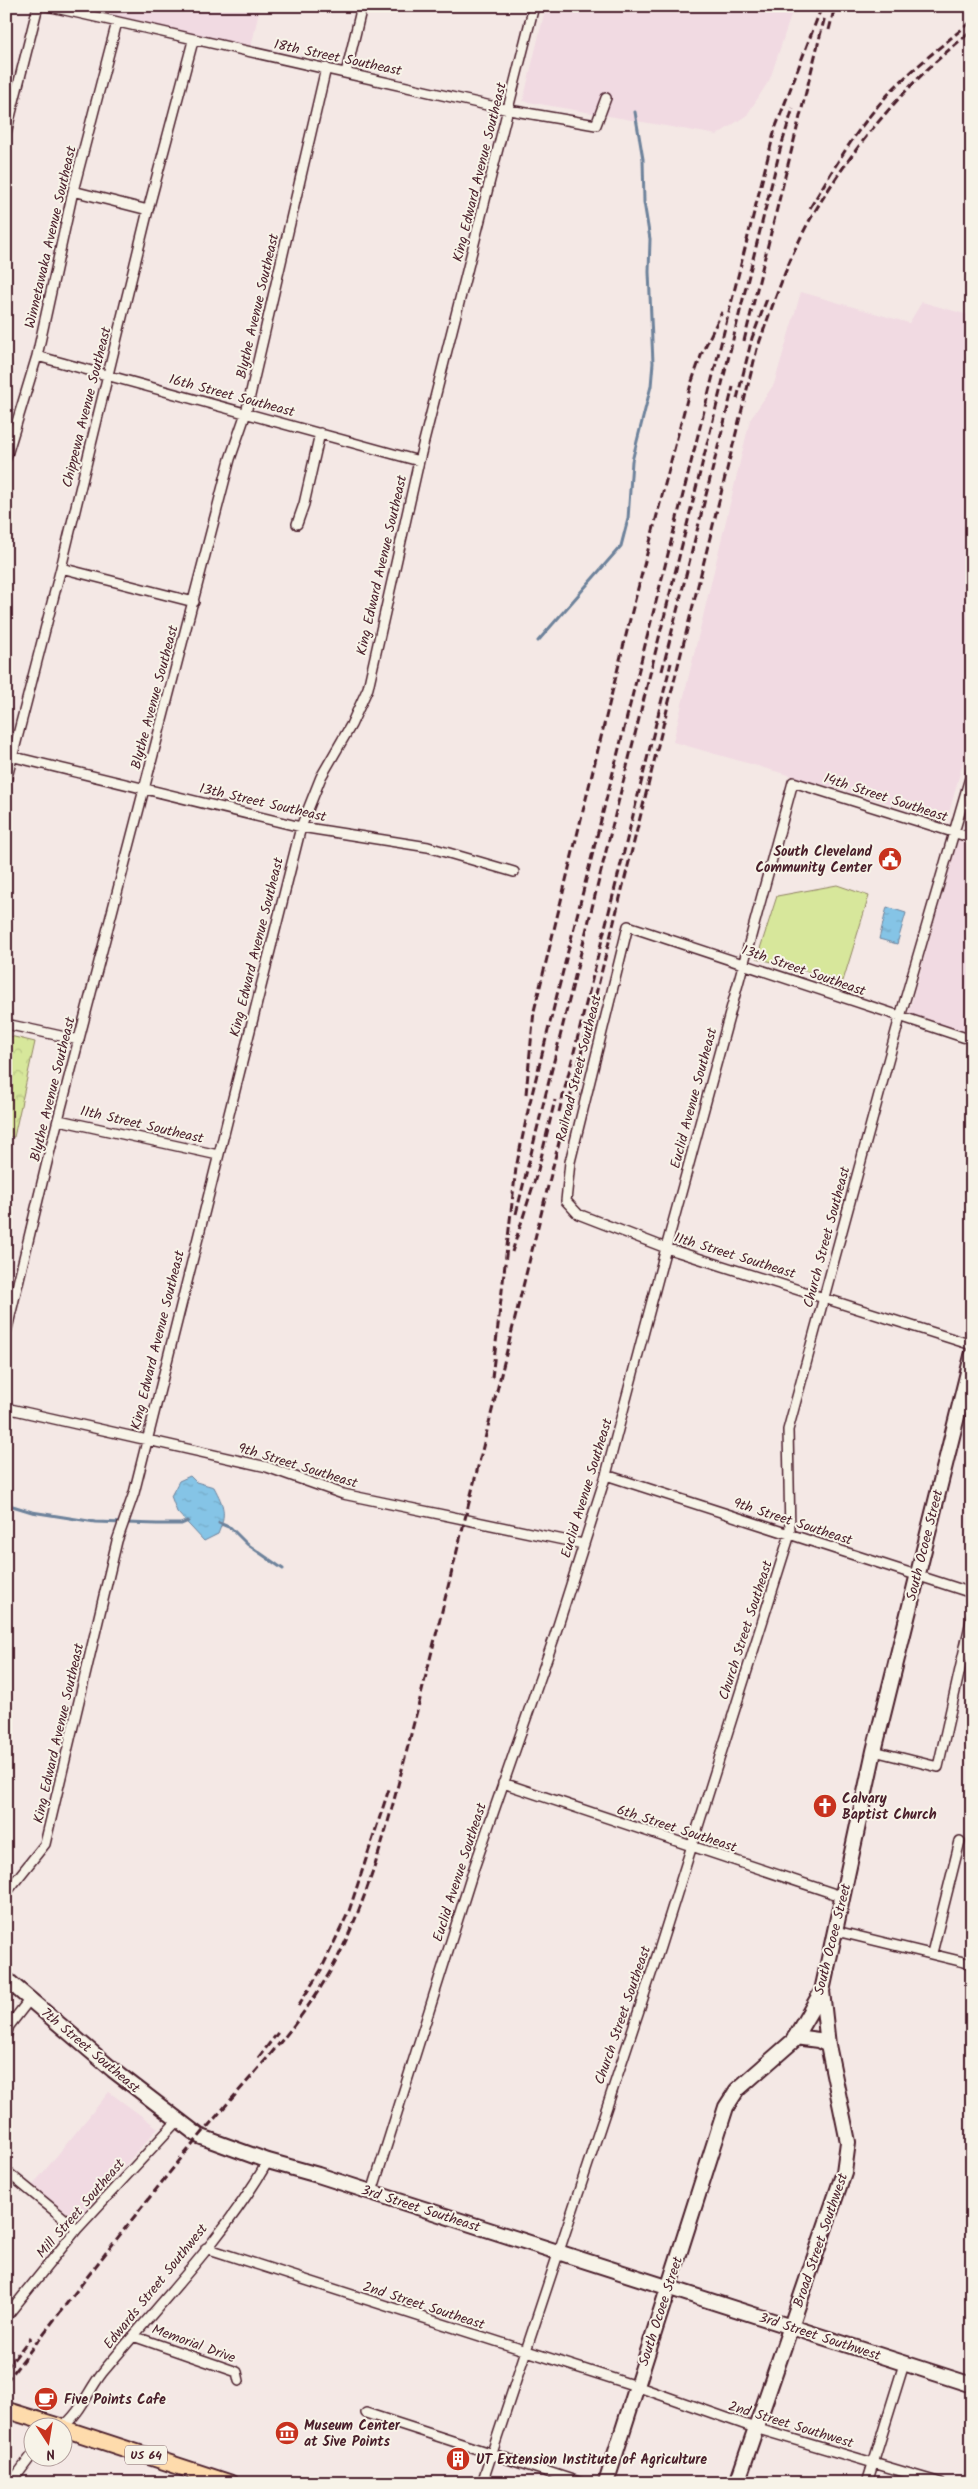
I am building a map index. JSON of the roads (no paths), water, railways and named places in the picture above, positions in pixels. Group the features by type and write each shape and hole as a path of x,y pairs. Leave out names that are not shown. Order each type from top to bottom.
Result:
{"main road":[{"path":"6,2410 26,2416"},
{"name":"US 64","path":"72,2431 230,2483"}],"street":[{"path":"6,133 38,6"},
{"name":"18th Street Southeast","path":"47,6 509,110 596,125 606,98"},
{"path":"346,73 362,6"},
{"name":"King Edward Avenue Southeast","path":"6,1893 46,1844 117,1541 134,1492 301,827 321,776 351,725 368,688 419,461 534,6"},
{"name":"Winnetawaka Avenue Southeast","path":"6,458 37,356 73,191 117,22"},
{"name":"Chippewa Avenue Southeast","path":"6,781 9,756 61,568 148,210 193,40"},
{"name":"Blythe Avenue Southeast","path":"6,1332 78,1040 230,459 246,413 326,68"},
{"path":"73,191 148,210"},
{"name":"16th Street Southeast","path":"37,356 419,461"},
{"path":"297,524 304,504 320,433"},
{"path":"61,568 194,602"},
{"name":"13th Street Southeast","path":"9,756 301,827 428,847 514,872"},
{"name":"Church Street Southeast","path":"482,2483 660,1946 790,1534 788,1430 900,1018 972,771"},
{"name":"14th Street Southeast","path":"793,782 972,838"},
{"name":"Euclid Avenue Southeast","path":"372,2192 503,1784 554,1638 606,1476 793,782"},
{"name":"13th Street Southeast","path":"628,926 900,1018 972,1040"},
{"name":"Railroad Street Southeast","path":"578,1214 566,1201 570,1162 628,926"},
{"path":"6,1024 78,1040"},
{"name":"11th Street Southeast","path":"59,1120 218,1155"},
{"name":"11th Street Southeast","path":"578,1214 666,1248 972,1345"},
{"name":"South Ocoee Street","path":"606,2483 726,2107 737,2090 795,2038 822,1991 844,1897 874,1751 972,1356"},
{"name":"9th Street Southeast","path":"6,1408 267,1467 343,1494 583,1544"},
{"name":"9th Street Southeast","path":"606,1476 790,1534 916,1577 972,1593"},
{"path":"874,1751 938,1767 972,1616"},
{"name":"6th Street Southeast","path":"503,1784 844,1897"},
{"path":"932,1953 960,1841"},
{"path":"836,1930 972,1964"},
{"name":"7th Street Southeast","path":"6,1979 113,2070 177,2121"},
{"name":"Broad Street Southwest","path":"737,2483 844,2172 848,2142 828,2045 822,1991"},
{"path":"6,2036 9,2026 30,1999"},
{"path":"795,2038 818,2040 828,2045"},
{"name":"3rd Street Southeast","path":"177,2121 200,2136 268,2161 372,2192 668,2287"},
{"name":"Mill Street Southeast","path":"6,2316 77,2229 177,2121"},
{"name":"Edwards Street Southwest","path":"72,2419 76,2416 99,2376 206,2248 256,2183 268,2161"},
{"path":"6,2171 77,2229"},
{"name":"2nd Street Southeast","path":"206,2248 525,2352 636,2386"},
{"name":"3rd Street Southwest","path":"668,2287 972,2385"},
{"name":"Memorial Drive","path":"133,2336 237,2372 238,2381"},
{"path":"868,2483 904,2364"},
{"name":"2nd Street Southwest","path":"636,2386 755,2428 940,2483"},
{"path":"366,2413 582,2483"},
{"path":"11,2483 24,2466"}],"water":[{"path":"887,907 906,913 897,944 879,939"},
{"path":"190,1476 196,1482 214,1487 223,1510 223,1520 218,1534 204,1541 177,1512 171,1496 179,1481"}],"waterway":[{"path":"538,641 621,546 628,519 632,461 651,386 653,363 649,272 650,239 644,202 643,159 635,112"},
{"path":"6,1504 32,1512 95,1522 181,1524 188,1521"},
{"path":"219,1523 231,1528 247,1544 283,1569"}],"railway":[{"path":"492,1378 516,1168 529,1106 775,129 822,6"},
{"path":"829,30 835,6"},
{"path":"744,341 825,16"},
{"path":"810,208 849,144 883,100 914,69 972,21"},
{"path":"6,2382 173,2168 293,2026 326,1978 340,1953 353,1923 376,1863 402,1770 757,349 799,240 841,171 901,96 947,51 972,31"},
{"path":"516,1214 780,150 793,108"},
{"path":"737,399 752,338 767,299"},
{"path":"526,1094 534,1011 629,623 691,384 702,353 722,312"},
{"path":"662,671 733,387"},
{"path":"559,1112 671,663"},
{"path":"512,1252 538,1170 555,1100"},
{"path":"298,2006 321,1970 349,1911 390,1786"},
{"path":"258,2058 280,2030"},
{"path":"6,2369 31,2337"}],"place":[{"name":"South Cleveland Community Center","path":"890,859"},
{"name":"Calvary Baptist Church","path":"825,1806"},
{"name":"Five Points Cafe","path":"46,2399"},
{"name":"Museum Center at 5ive Points","path":"287,2433"},
{"name":"UT Extension Institute of Agriculture","path":"458,2459"}]}
